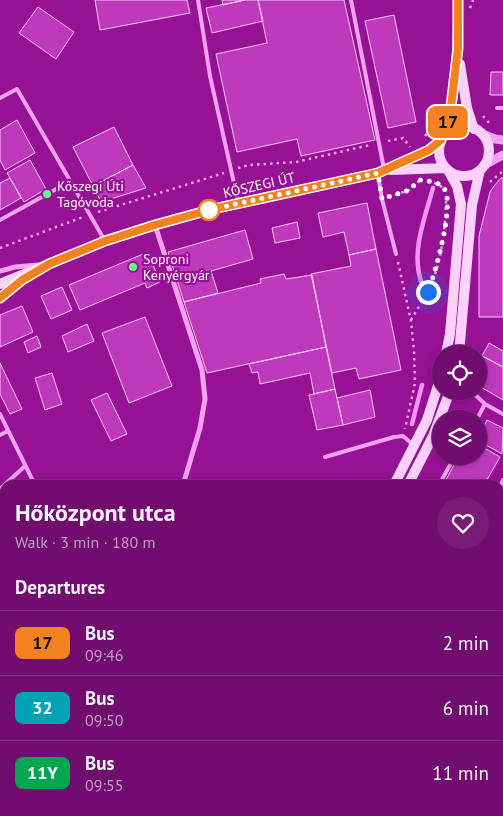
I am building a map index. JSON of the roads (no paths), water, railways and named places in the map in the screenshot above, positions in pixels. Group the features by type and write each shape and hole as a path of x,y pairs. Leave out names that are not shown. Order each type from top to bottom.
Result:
{"main road":[{"path":"448,345 460,204 457,186 439,155 453,101 458,48 458,0"},
{"path":"458,48 467,108 478,131 486,141 488,149 488,157 482,168 472,205 460,345"},
{"path":"442,139 453,129 460,126 478,131"},
{"name":"KŐSZEGI ÚT","path":"381,172 429,150 442,139"},
{"path":"447,169 464,176 482,168"},
{"name":"KŐSZEGI ÚT","path":"0,284 105,241 155,225 381,172 447,169"},
{"path":"397,480 427,420 434,400"},
{"path":"411,480 433,436 447,400"}],"street":[{"path":"478,131 495,139 503,140"},
{"path":"482,168 503,155"},
{"path":"155,225 202,370 205,399 200,428 184,480"},
{"path":"0,271 15,267 49,264"},
{"path":"0,298 22,280 49,264"}],"lane":[{"path":"198,0 210,76 238,204"},
{"path":"350,0 381,172 382,199 396,254"},
{"path":"0,98 17,89 105,241"},
{"path":"497,108 503,108"},
{"path":"0,220 71,181"},
{"path":"481,400 503,414"},
{"path":"482,410 486,404"},
{"path":"0,414 33,480"},
{"path":"0,436 8,431"},
{"path":"325,457 394,437 403,436 414,446"},
{"path":"442,480 450,465"},
{"path":"10,480 26,466"}],"waterway":[{"path":"422,284 419,272 418,248 433,188"},
{"path":"412,424 422,385"}],"place":[{"name":"Kőszegi Úti Tagóvoda","path":"47,194"},
{"name":"Soproni Kenyérgyár","path":"133,267"}]}
